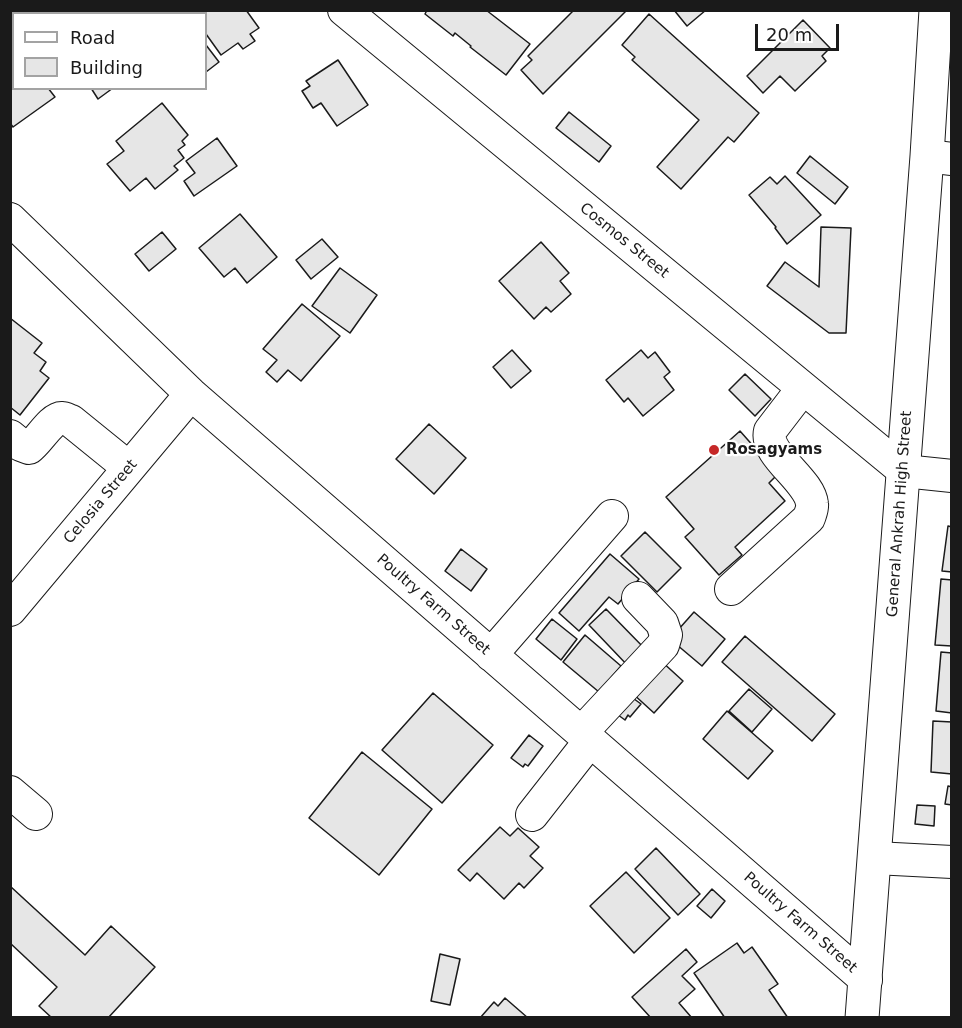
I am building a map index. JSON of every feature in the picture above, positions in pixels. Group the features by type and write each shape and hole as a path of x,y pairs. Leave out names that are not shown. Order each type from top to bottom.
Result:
{"main road":[{"name":"General Ankrah High Street","path":"862,1017 904,471 939,157 936,10"}],"street":[{"name":"Cosmos Street","path":"344,10 904,471"},
{"name":"Poultry Farm Street","path":"10,219 191,394 866,980"},
{"path":"731,589 809,518 812,504 806,489 772,448 768,438 770,431 803,388"},
{"name":"Celosia Street","path":"10,610 191,394"},
{"path":"10,436 29,448 36,443 54,420 62,417 71,421 129,468"},
{"path":"904,471 951,476"},
{"path":"491,655 612,516"},
{"path":"532,815 586,737 663,645 666,635 662,623 638,598"},
{"path":"10,792 36,814"},
{"path":"875,858 951,862"}],"building":[{"path":"194,10 246,10 259,28 250,34 255,41 243,49 238,43 221,55 207,35 207,12 192,12"},
{"path":"427,10 486,10 530,44 506,75 455,33 453,36 425,14"},
{"path":"574,10 627,10 543,94 521,70 532,60 528,56"},
{"path":"674,10 706,10 687,26"},
{"path":"649,14 759,113 734,142 728,137 681,189 657,167 699,120 632,60 635,57 622,45"},
{"path":"803,20 830,48 822,56 826,61 795,91 780,76 763,93 747,76"},
{"path":"12,22 12,90 50,90 55,97 13,127 10,123 10,23"},
{"path":"207,46 219,62 207,71"},
{"path":"338,60 368,105 337,126 321,103 313,108 302,91 310,86 306,81"},
{"path":"92,90 110,90 98,99"},
{"path":"162,103 188,135 182,141 185,145 178,150 184,158 174,166 178,170 155,189 146,178 130,191 107,164 124,151 116,141"},
{"path":"569,112 611,146 599,162 556,128"},
{"path":"217,138 237,166 194,196 184,181 195,173 186,161"},
{"path":"810,156 848,187 835,204 797,173"},
{"path":"785,176 821,215 787,244 749,195 770,177 777,184"},
{"path":"240,214 277,257 247,283 235,268 224,277 199,248"},
{"path":"821,227 851,228 846,333 829,333 767,286 785,262 819,287"},
{"path":"162,232 176,249 149,271 135,254"},
{"path":"322,239 338,257 311,279 296,260"},
{"path":"541,242 569,273 560,281 571,294 551,312 546,307 534,319 499,281"},
{"path":"340,268 377,295 350,333 312,306"},
{"path":"302,304 340,336 301,381 288,370 277,382 266,372 277,360 263,349"},
{"path":"10,318 42,343 34,353 46,362 40,371 49,378 20,415 10,407"},
{"path":"512,350 531,371 511,388 493,367"},
{"path":"641,350 648,358 655,352 670,372 664,377 674,390 643,416 628,398 624,402 606,380"},
{"path":"745,374 771,399 755,416 729,390"},
{"path":"429,424 466,458 434,494 396,459"},
{"path":"740,431 778,474 769,483 785,501 735,547 742,555 719,575 685,537 694,529 666,497"},
{"path":"948,526 952,527 952,572 942,571"},
{"path":"645,532 681,568 657,592 621,556"},
{"path":"461,549 487,569 471,591 445,571"},
{"path":"610,554 639,579 618,604 609,597 579,631 559,613"},
{"path":"941,579 952,580 952,646 935,645"},
{"path":"606,609 648,652 630,668 589,625"},
{"path":"694,612 725,639 702,666 670,639"},
{"path":"552,619 577,639 561,660 536,639"},
{"path":"585,635 621,666 599,692 563,662"},
{"path":"745,636 835,714 812,741 722,662"},
{"path":"941,652 952,653 952,713 936,711"},
{"path":"660,660 683,681 654,713 631,692"},
{"path":"749,689 772,709 752,732 729,711"},
{"path":"433,693 493,745 442,803 382,750"},
{"path":"626,693 641,704 625,720 614,712"},
{"path":"727,711 773,751 748,779 703,739"},
{"path":"933,721 952,722 952,774 931,772"},
{"path":"529,735 543,746 528,766 525,764 523,767 511,758"},
{"path":"362,752 432,809 379,875 309,818"},
{"path":"948,786 952,787 952,805 945,804"},
{"path":"917,805 935,806 934,826 915,824"},
{"path":"500,827 510,836 518,828 539,847 530,856 543,868 524,888 519,883 504,899 477,873 470,881 458,870"},
{"path":"656,848 700,894 678,915 635,869"},
{"path":"626,872 670,918 634,953 590,906"},
{"path":"10,886 85,955 111,926 155,967 108,1018 52,1018 39,1006 57,987 10,943"},
{"path":"712,889 725,901 711,918 697,906"},
{"path":"737,943 744,953 752,947 778,984 769,990 788,1018 725,1018 694,973"},
{"path":"686,949 697,962 682,976 695,989 679,1003 692,1018 651,1018 632,997"},
{"path":"440,954 460,959 450,1005 431,1001"},
{"path":"505,998 528,1018 480,1018 494,1002 498,1006"}],"place":[{"name":"Rosagyams","path":"714,450"}]}
